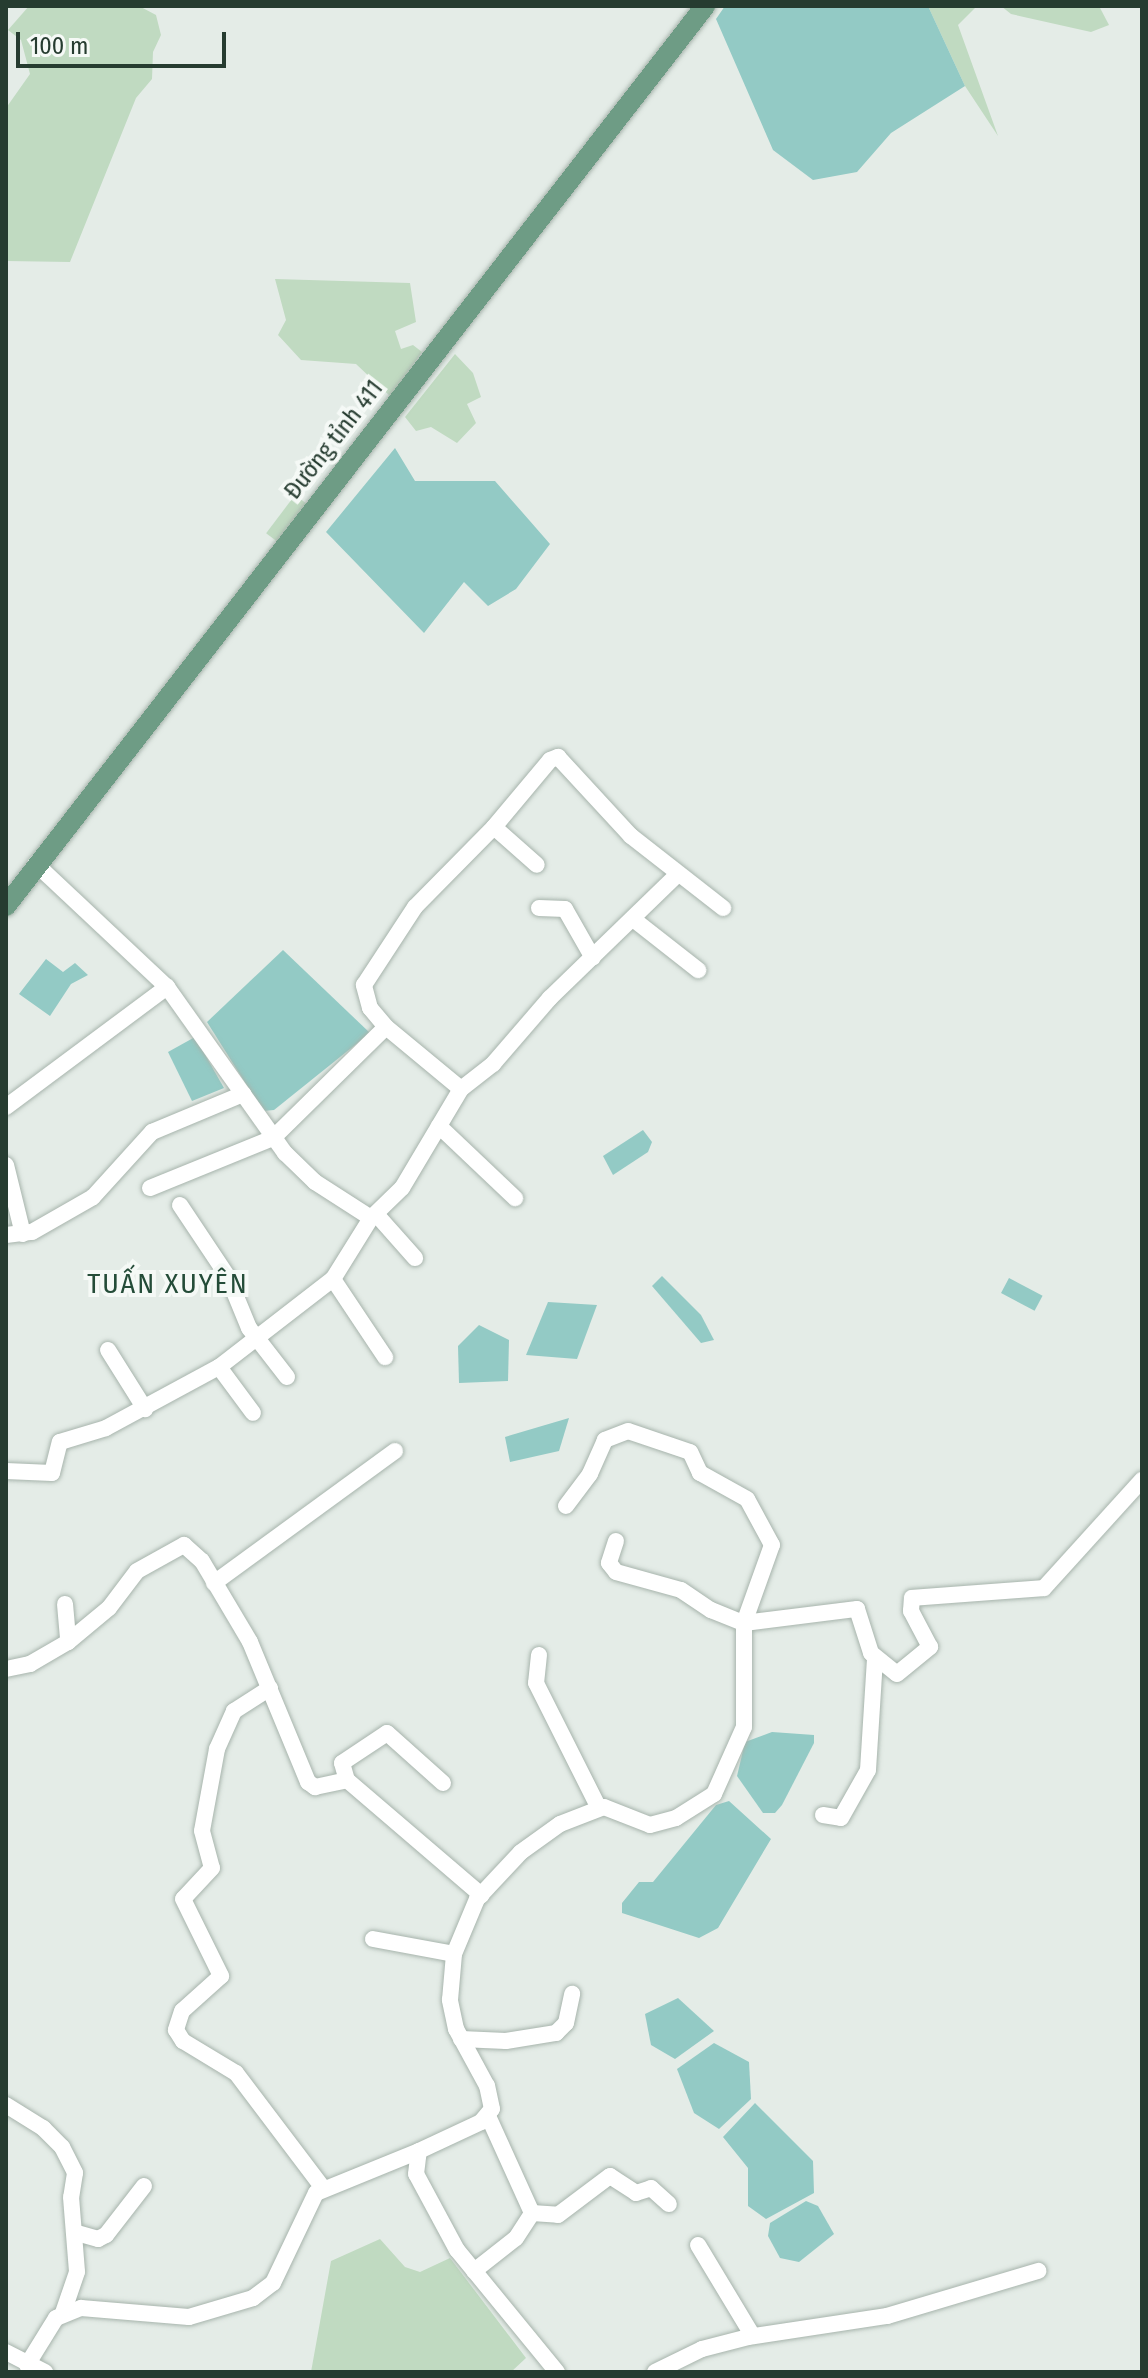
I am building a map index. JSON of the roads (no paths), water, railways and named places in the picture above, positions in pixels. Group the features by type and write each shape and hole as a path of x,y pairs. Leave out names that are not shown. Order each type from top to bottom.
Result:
{"main road":[{"name":"Đường tỉnh 411","path":"6,906 705,6"}],"street":[{"path":"461,1089 386,1027 365,997 364,985 380,955 415,907 494,827 550,760 558,757 631,836 723,908"},
{"path":"494,827 537,865"},
{"path":"36,864 167,987 273,1138 315,1182 374,1216 415,1258"},
{"path":"6,1471 52,1473 60,1442 145,1409 219,1367 333,1279 374,1216 402,1188 461,1089 493,1064 550,998 677,875"},
{"path":"539,908 565,909 593,958"},
{"path":"633,919 698,970"},
{"path":"6,1107 167,987"},
{"path":"150,1188 273,1138 386,1027"},
{"path":"6,1235 23,1234 93,1197 152,1132 243,1094"},
{"path":"439,1126 515,1198"},
{"path":"6,1165 23,1234"},
{"path":"180,1205 228,1277 256,1338 287,1377"},
{"path":"333,1279 385,1357"},
{"path":"108,1350 145,1409"},
{"path":"219,1367 253,1413"},
{"path":"63,2313 93,2306 189,2317 253,2298 273,2283 306,2210 323,2188 419,2151 488,2116 492,2109 487,2086 461,2039 450,2000 454,1954 481,1895 535,1839 599,1808 650,1825 676,1818 714,1794 744,1727 744,1623 770,1559 770,1538 747,1499 700,1473 685,1449 628,1431 615,1433 601,1446 590,1474 566,1506"},
{"path":"214,1583 395,1451"},
{"path":"875,1658 897,1674 930,1647 911,1611 912,1598 1044,1588 1142,1480"},
{"path":"616,1541 609,1563 616,1572 681,1590 711,1610 744,1623 857,1609 875,1658 868,1770 841,1818 823,1815"},
{"path":"6,1669 30,1664 68,1642 109,1608 137,1571 168,1550 184,1545 214,1583 270,1688 281,1725 312,1786 347,1780"},
{"path":"65,1604 68,1642"},
{"path":"539,1655 536,1683 599,1808"},
{"path":"270,1688 234,1711 217,1749 202,1831 212,1868 183,1899 221,1976 182,2011 176,2030 183,2041 236,2073 323,2188"},
{"path":"443,1783 387,1733 345,1758 347,1780 481,1895"},
{"path":"373,1939 454,1954"},
{"path":"461,2039 506,2041 556,2033 566,2023 572,1994"},
{"path":"6,2105 62,2147 75,2173 71,2197 77,2233 77,2272 38,2370 6,2352"},
{"path":"474,2271 527,2227 532,2213 488,2116"},
{"path":"419,2151 416,2174 429,2206 474,2271 557,2372"},
{"path":"532,2213 558,2215 610,2176 636,2193 651,2188 669,2204"},
{"path":"77,2233 98,2239 106,2235 144,2186"},
{"path":"698,2245 753,2336"},
{"path":"655,2372 702,2349 753,2336 887,2316 1038,2271"}],"water":[{"path":"725,6 928,6 965,86 891,133 857,172 813,180 773,150 716,19"},
{"path":"395,448 415,481 495,481 550,544 516,589 488,606 464,582 424,633 326,532"},
{"path":"283,950 370,1033 274,1110 263,1111 207,1022"},
{"path":"46,959 63,972 75,963 88,975 71,984 50,1016 19,994"},
{"path":"195,1037 224,1088 192,1101 168,1052"},
{"path":"643,1130 652,1142 648,1152 613,1175 603,1156"},
{"path":"662,1276 701,1315 714,1340 701,1343 652,1286"},
{"path":"1009,1278 1043,1296 1035,1311 1001,1293"},
{"path":"548,1302 597,1305 577,1359 526,1355"},
{"path":"479,1325 509,1340 508,1381 459,1383 458,1346"},
{"path":"569,1418 559,1451 510,1462 505,1437"},
{"path":"772,1732 814,1735 814,1743 782,1805 775,1813 763,1813 737,1776 745,1742"},
{"path":"729,1801 771,1839 718,1928 699,1938 622,1913 622,1903 639,1882 653,1882 716,1805"},
{"path":"678,1998 714,2031 675,2059 651,2045 645,2014"},
{"path":"714,2043 749,2062 751,2099 719,2129 694,2113 677,2069"},
{"path":"755,2103 813,2161 814,2193 766,2219 748,2206 748,2168 723,2137"},
{"path":"806,2201 818,2206 834,2234 799,2262 780,2258 768,2236 770,2223"}],"district":[{"name":"TUẤN XUYÊN","path":"168,1284"}]}
